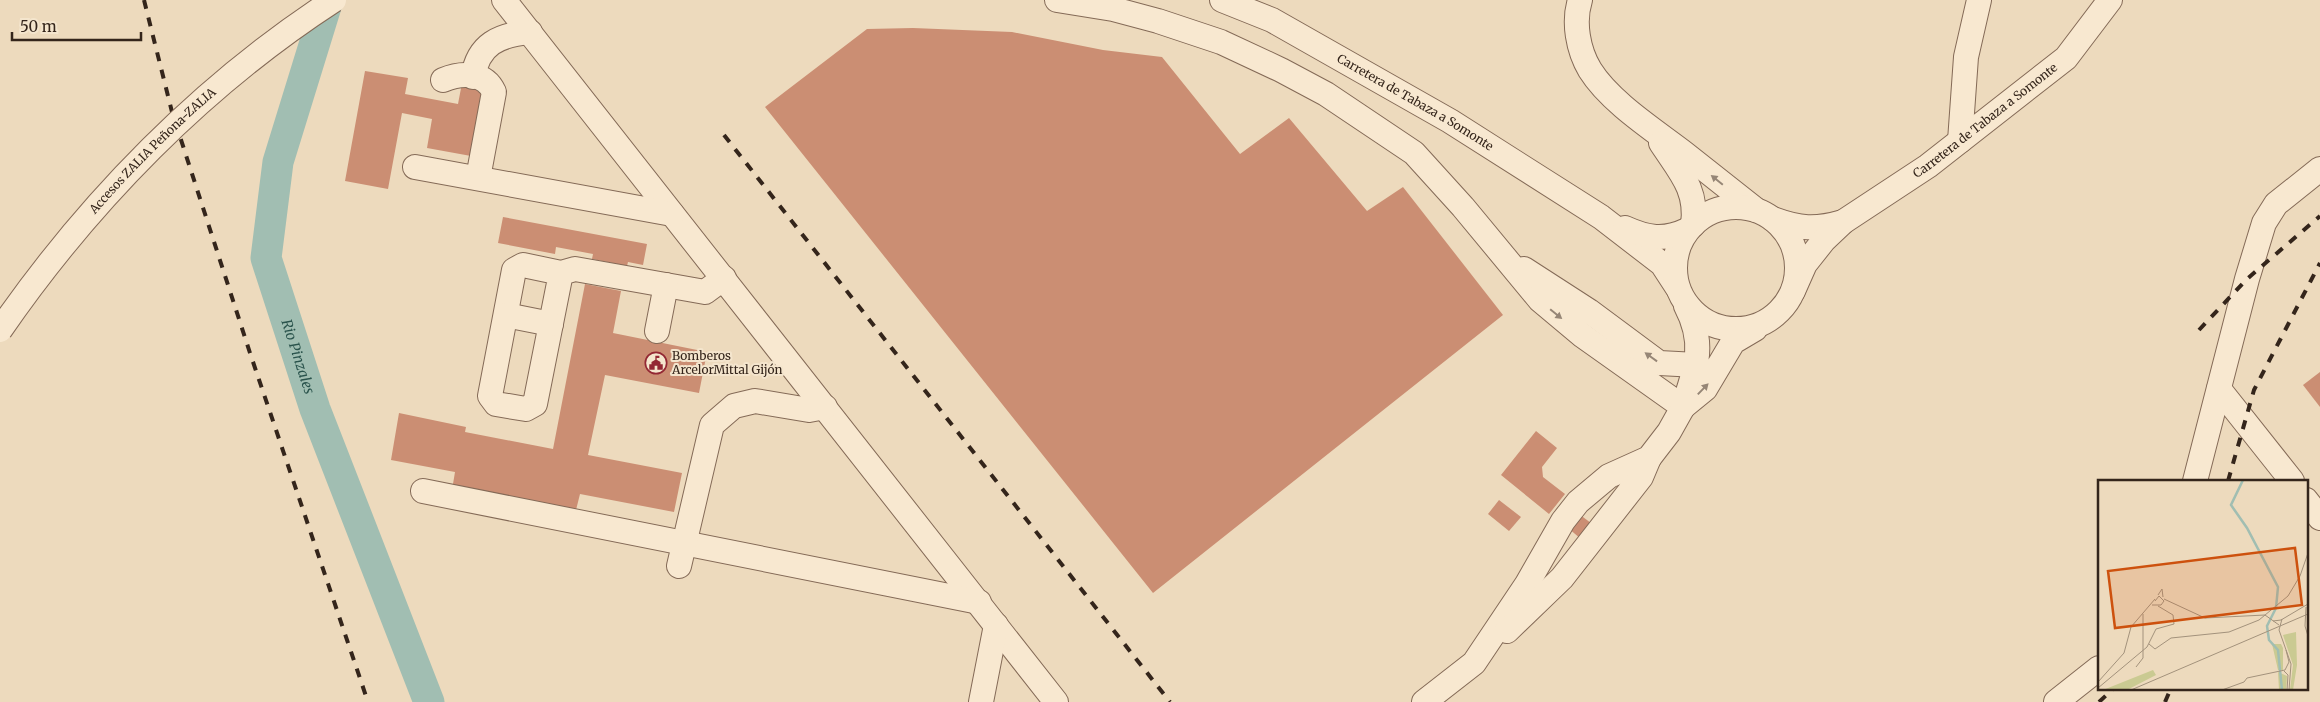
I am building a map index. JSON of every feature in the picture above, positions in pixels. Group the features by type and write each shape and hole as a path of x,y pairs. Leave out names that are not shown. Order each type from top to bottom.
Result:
{"street":[{"name":"Accesos ZALIA Peñona-ZALIA","path":"0,330 69,240 163,137 243,66 294,27 334,0"},
{"path":"504,0 1056,702"},
{"path":"1057,0 1113,9 1158,21 1221,42 1326,94 1414,153 1463,207 1540,300 1590,341 1683,407"},
{"name":"Carretera de Tabaza a Somonte","path":"1222,0 1272,20 1450,121 1601,217 1662,264 1681,295"},
{"path":"1580,0 1577,26 1578,41 1589,69 1601,85 1653,131 1786,233 1795,251 1798,271 1794,291 1783,308 1768,321 1733,342 1705,388 1683,407"},
{"path":"1960,141 1966,57 1979,0"},
{"name":"Carretera de Tabaza a Somonte","path":"1794,291 1804,264 1813,252 1843,222 1928,166 2066,58 2110,0"},
{"path":"473,77 475,63 480,53 488,45 513,34 530,32"},
{"path":"443,80 453,76 483,78 490,82 494,92 478,178"},
{"path":"1424,702 1474,663 1562,578 1641,477 1649,458 1683,407 1698,365 1698,334 1681,295 1675,271 1676,257 1690,228 1695,209 1694,200 1686,182 1653,131"},
{"path":"415,166 672,214"},
{"path":"2195,480 2247,280 2264,223 2276,204 2320,169"},
{"path":"1690,228 1701,217 1719,210 1737,207 1764,215"},
{"name":"Carretera de Tabaza a Somonte","path":"1764,215 1803,228 1821,228 1843,222"},
{"name":"Carretera de Tabaza a Somonte","path":"1601,217 1643,236 1668,237 1690,228"},
{"path":"1499,252 1589,311 1659,363 1698,365"},
{"path":"561,273 535,404 526,409 496,404 490,396 514,270 524,265 561,273 575,269 705,292 724,278"},
{"path":"657,331 666,285"},
{"path":"1681,295 1695,314 1709,324 1728,330 1749,328 1768,321"},
{"path":"506,315 551,324"},
{"path":"2219,389 2291,480"},
{"path":"682,555 712,425 734,406 756,402 809,410 825,407"},
{"path":"1474,663 1527,584 1578,502 1609,476 1649,458"},
{"path":"423,491 682,555 979,602"},
{"path":"2308,503 2320,518"},
{"path":"981,702 996,625"},
{"path":"2056,702 2098,669"}],"building":[{"path":"913,28 1012,32 1103,50 1162,57 1240,154 1289,118 1367,211 1403,187 1503,315 1153,593 765,107 867,29"},
{"path":"365,71 408,78 405,94 458,104 462,83 484,87 471,156 427,148 432,119 402,113 388,189 345,181"},
{"path":"503,217 647,244 643,265 628,262 627,266 592,259 593,254 556,247 555,254 498,243"},
{"path":"585,284 621,291 613,333 707,352 699,393 605,375 588,455 682,473 674,512 580,494 576,510 452,490 455,472 391,460 399,413 466,427 465,432 553,449"},
{"path":"2320,372 2320,407 2303,385"},
{"path":"1536,431 1557,448 1542,467 1543,477 1565,494 1549,514 1501,475"},
{"path":"1499,500 1521,517 1509,531 1488,514"},
{"path":"1579,514 1608,536 1587,544 1568,528"}],"waterway":[{"name":"Rio Pinzales","path":"328,0 278,162 266,258 315,409 429,702"}],"railway":[{"path":"144,0 172,112 250,353 368,702"},
{"path":"724,135 1170,702"},
{"path":"2199,330 2247,279 2320,216"},
{"path":"2228,480 2254,390 2320,263"},
{"path":"2099,702 2112,690"},
{"path":"2165,702 2170,690"}],"place":[{"name":"Bomberos ArcelorMittal Gijón","path":"656,363"}]}
